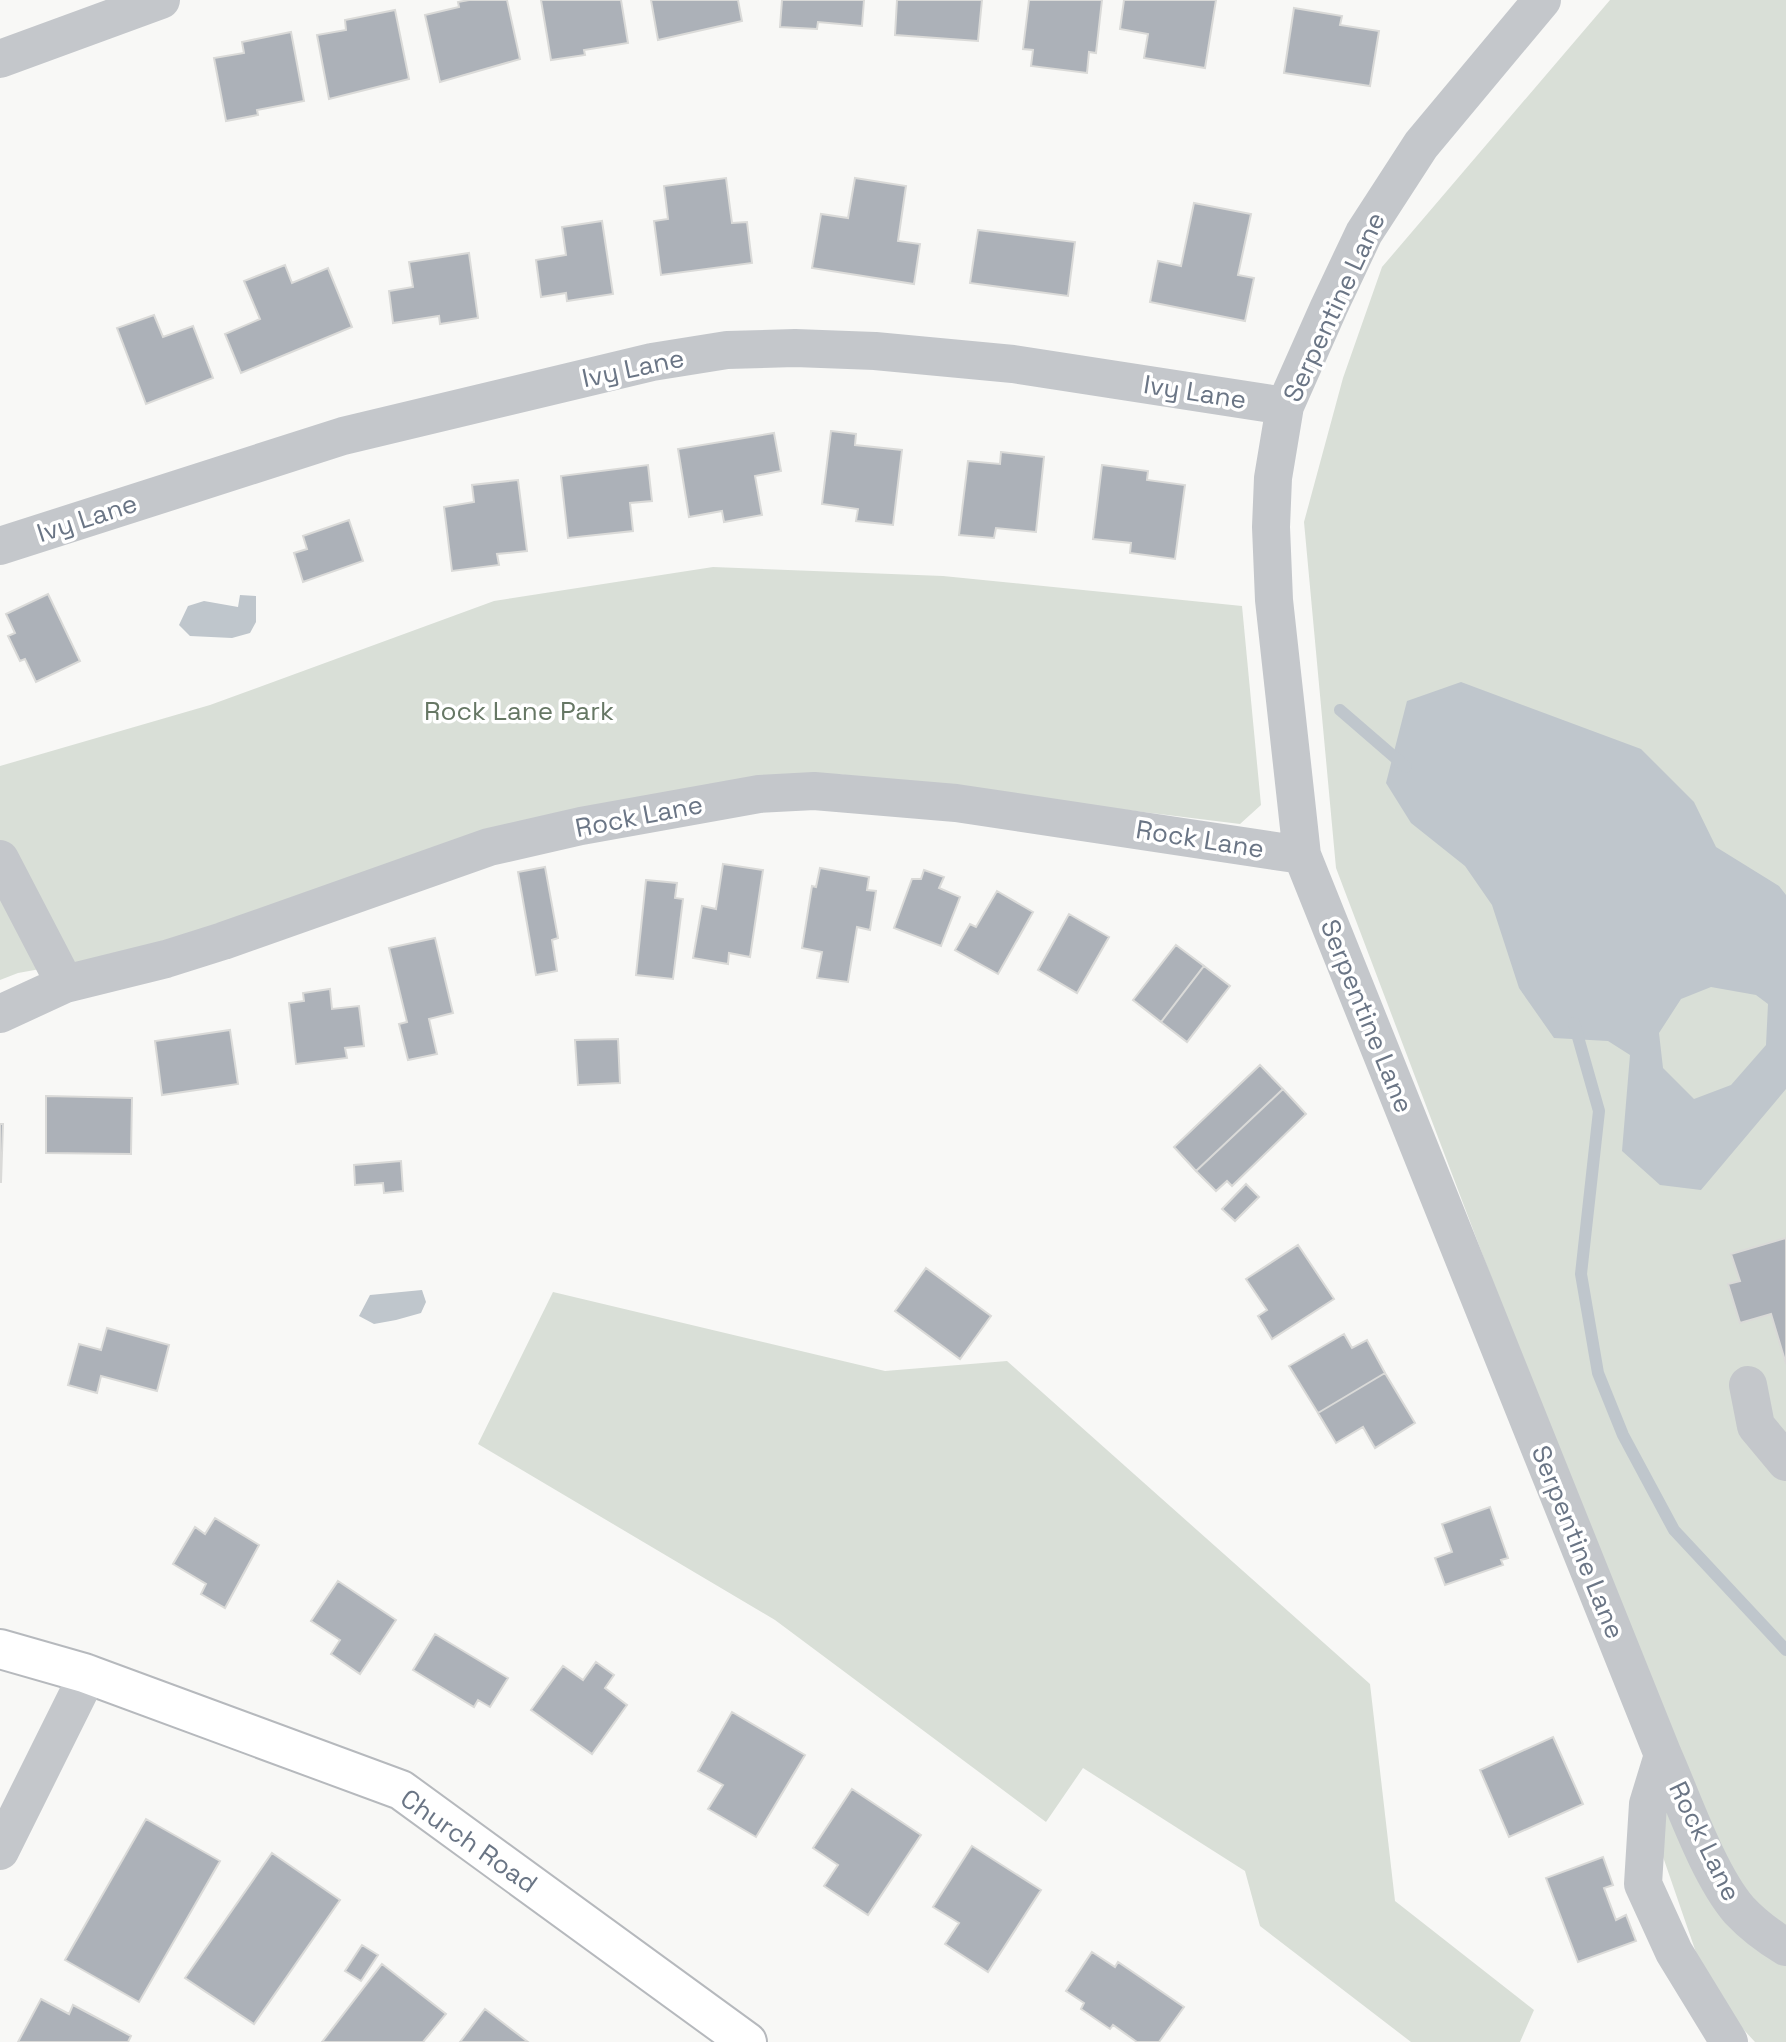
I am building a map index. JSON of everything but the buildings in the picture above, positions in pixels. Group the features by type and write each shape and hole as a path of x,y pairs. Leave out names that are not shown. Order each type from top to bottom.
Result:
{"main road":[{"name":"Church Road","path":"0,1649 88,1674 401,1790 747,2042"}],"street":[{"path":"0,59 161,0"},
{"name":"Serpentine Lane","path":"1542,0 1421,145 1364,233 1285,406 1273,478 1270,527 1274,600 1302,855 1663,1755"},
{"name":"Ivy Lane","path":"0,545 343,436 652,362 727,350 795,348 875,351 986,362 1285,406"},
{"name":"Rock Lane","path":"0,1014 65,984 166,959 489,847 581,826 760,794 814,791 956,803 1302,855"},
{"path":"0,859 65,984"},
{"path":"1748,1385 1756,1426 1786,1462"},
{"path":"0,1851 88,1674"},
{"path":"1663,1755 1648,1804 1643,1884 1674,1952 1729,2042"},
{"name":"Rock Lane","path":"1663,1755 1718,1878 1732,1899 1765,1934 1786,1947"}],"green space":[{"path":"1610,0 1786,0 1786,2042 1755,2042 1710,1993 1662,1854 1665,1736 1336,868 1304,522 1343,378 1382,267"},
{"name":"Rock Lane Park","path":"713,567 943,576 1242,606 1261,805 1240,824 837,774 96,959 18,973 0,980 0,766 210,705 494,601"},
{"path":"553,1292 885,1371 1007,1361 1370,1684 1395,1901 1534,2010 1520,2042 1411,2042 1260,1926 1245,1871 1083,1768 1046,1822 775,1620 478,1444"}],"shaded area":[{"path":"240,595 256,596 256,622 250,633 232,638 190,636 179,625 188,606 204,601 238,607"},
{"path":"1461,682 1641,749 1694,802 1716,847 1779,886 1786,895 1786,1089 1701,1190 1660,1185 1622,1151 1630,1055 1608,1041 1554,1038 1519,988 1492,905 1465,866 1411,823 1386,783 1407,701","holes":["1711,987 1756,995 1768,1004 1766,1045 1731,1085 1694,1099 1663,1068 1659,1033 1681,999"]},
{"path":"422,1290 426,1302 421,1313 374,1324 359,1316 370,1295"}],"waterway":[{"path":"1340,710 1406,767"},
{"path":"1574,1023 1599,1111 1581,1274 1598,1373 1623,1435 1674,1530 1786,1650"}]}
